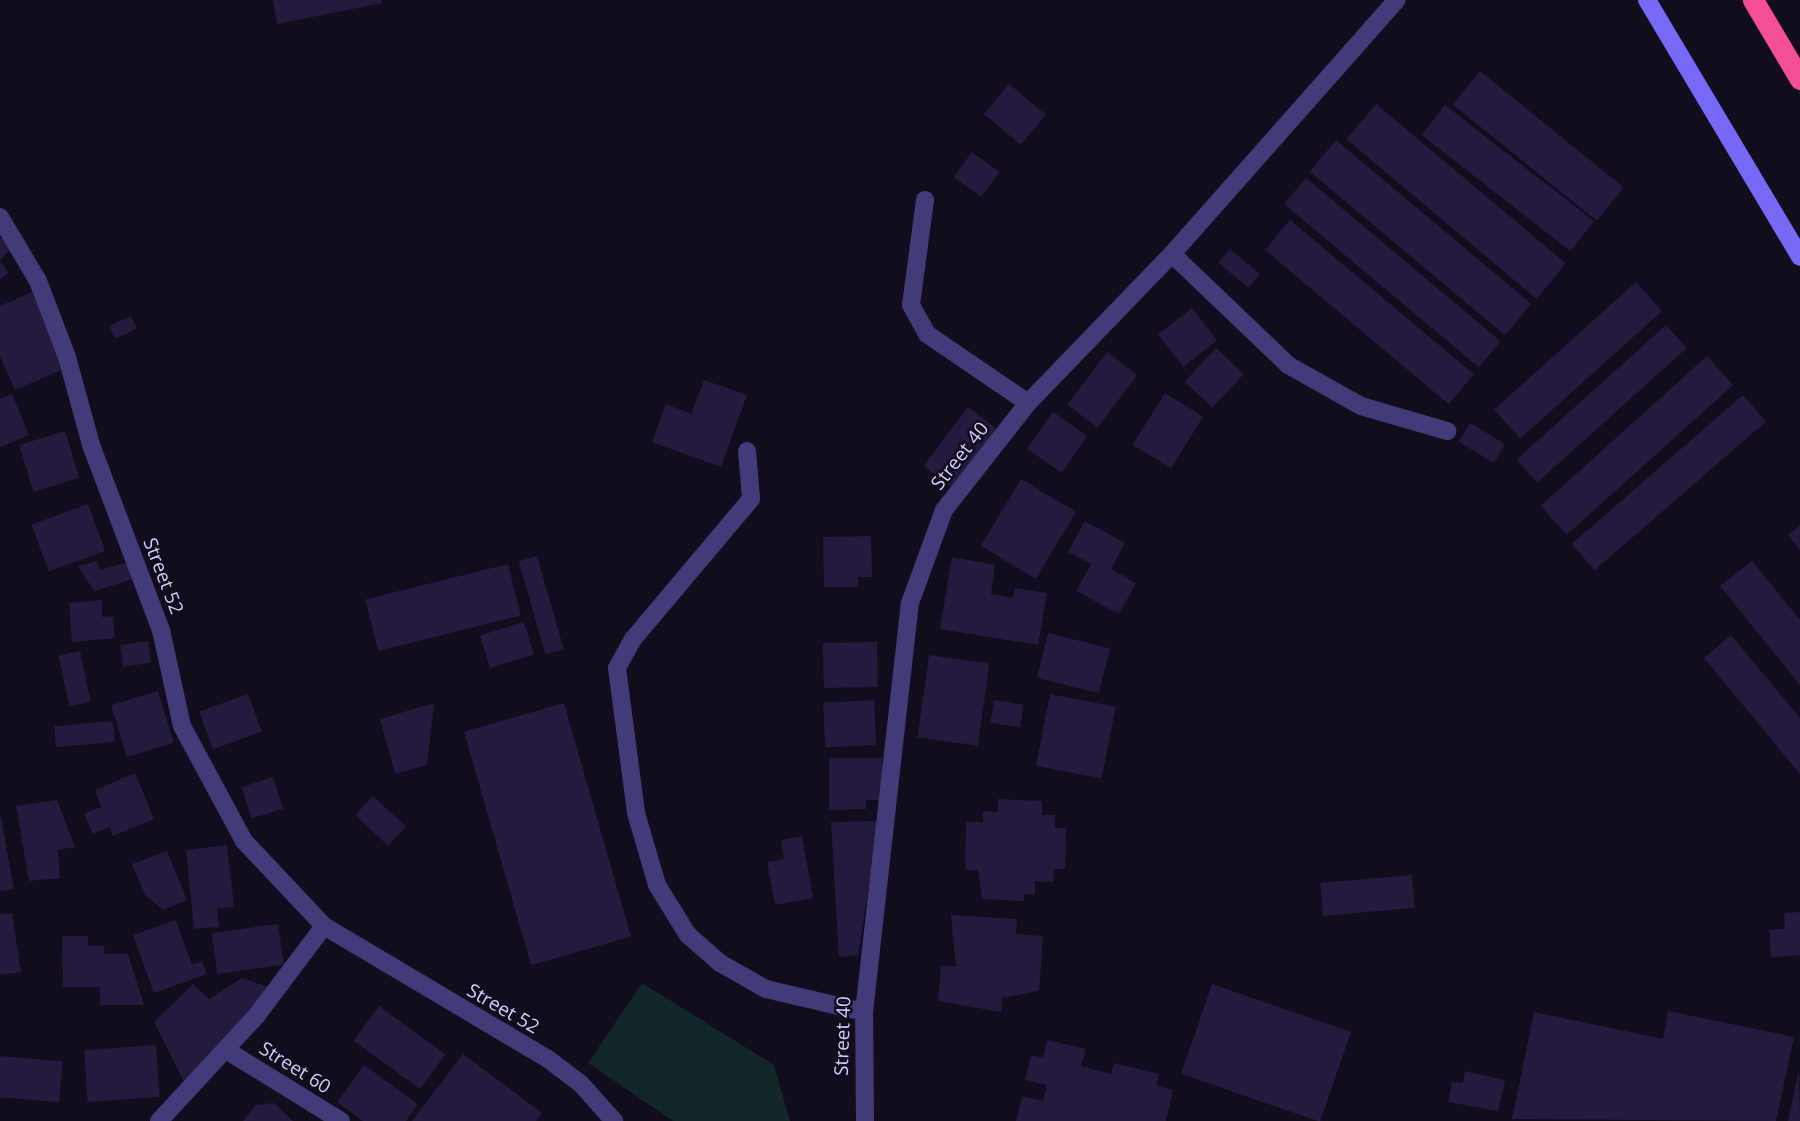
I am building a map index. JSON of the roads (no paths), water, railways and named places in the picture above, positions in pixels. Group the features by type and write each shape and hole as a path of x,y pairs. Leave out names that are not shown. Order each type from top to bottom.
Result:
{"highway":[{"path":"1753,0 1800,79"}],"street":[{"name":"Street 40","path":"865,1121 864,1012 910,603 944,510 1028,403 1172,254 1397,0"},
{"path":"1647,0 1800,257"},
{"path":"925,200 911,305 927,334 1028,403"},
{"name":"Street 52","path":"0,217 38,281 67,357 91,445 161,630 181,726 244,841 324,926 548,1059 582,1084 614,1121"},
{"path":"1172,254 1288,365 1361,406 1447,431"},
{"path":"747,451 751,499 633,639 617,668 636,813 657,885 688,935 720,963 766,989 864,1012"},
{"path":"159,1121 226,1050 324,926"},
{"name":"Street 60","path":"226,1050 341,1121"}]}
